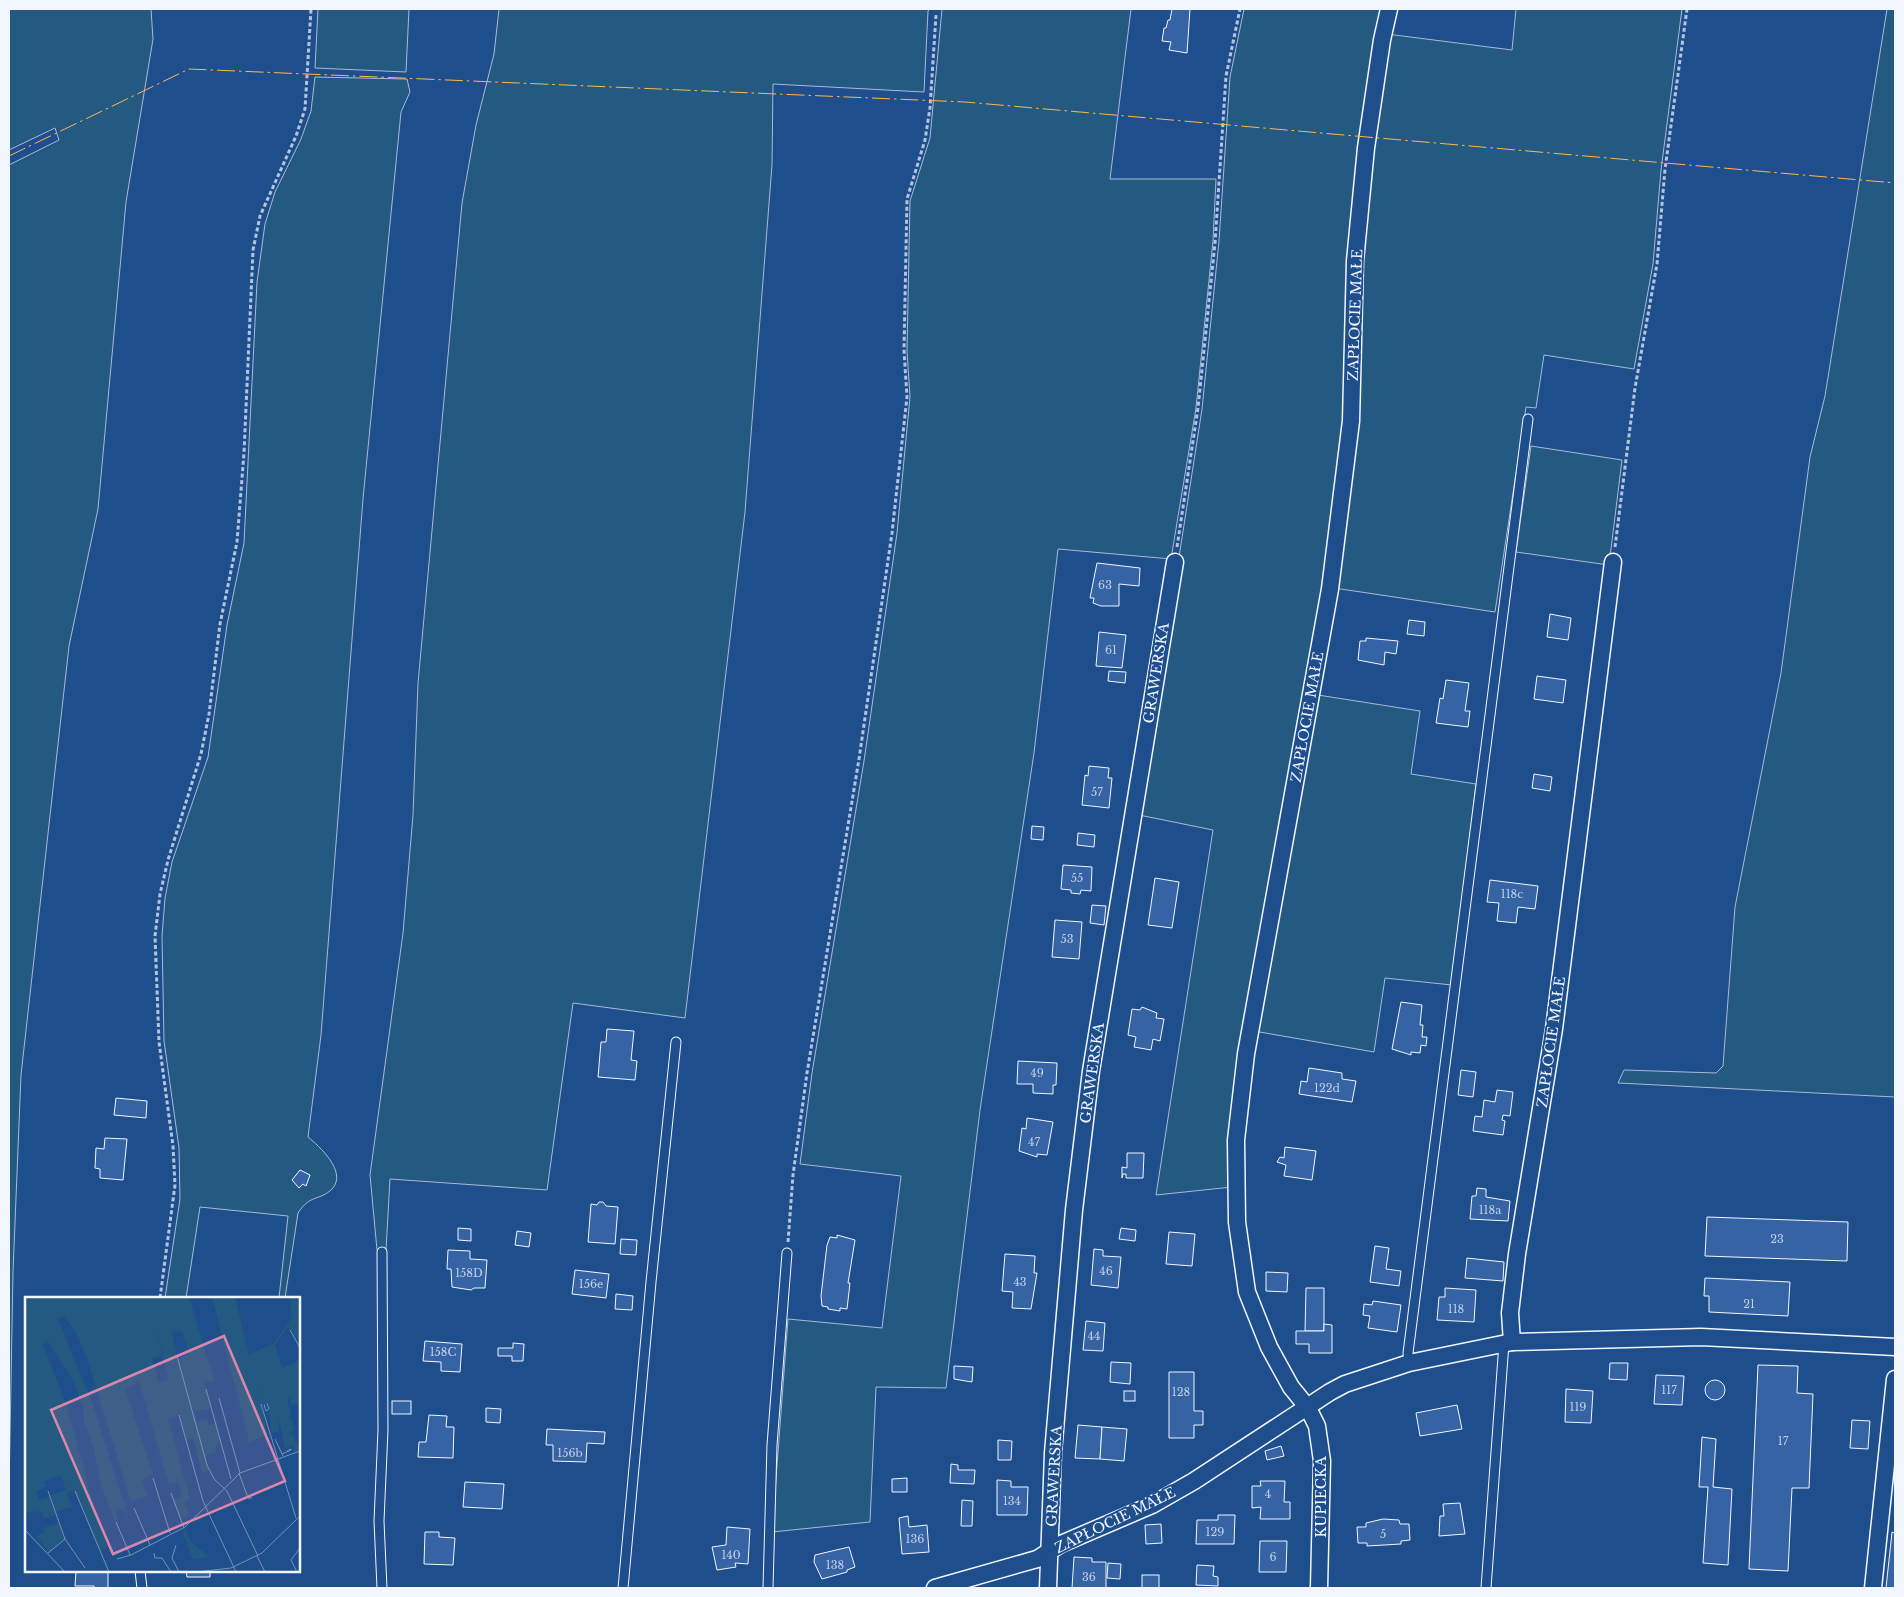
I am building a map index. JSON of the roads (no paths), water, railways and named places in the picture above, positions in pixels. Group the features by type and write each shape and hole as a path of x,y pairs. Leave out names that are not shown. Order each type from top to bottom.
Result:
{"street":[{"name":"ZAPŁOCIE MAŁE","path":"1308,1408 1291,1387 1269,1347 1247,1292 1237,1222 1236,1140 1246,1054 1330,589 1351,421 1355,261 1366,148 1382,40 1389,9"},
{"name":"GRAWERSKA","path":"1048,1588 1053,1453 1074,1210 1092,1071 1175,562"},
{"name":"ZAPŁOCIE MAŁE","path":"1508,1343 1517,1254 1554,1029 1613,562"},
{"name":"ZAPŁOCIE MAŁE","path":"935,1588 1026,1562 1049,1552 1061,1544 1152,1505 1194,1481 1345,1384 1409,1363 1508,1343 1701,1337 1895,1347"},
{"path":"1873,1588 1895,1379"},
{"name":"KUPIECKA","path":"1308,1408 1317,1426 1322,1461 1319,1588"}],"lane":[{"path":"1409,1363 1411,1333 1528,418"},
{"path":"623,1588 652,1272 676,1042"},
{"path":"382,1252 383,1430 379,1521 382,1588"},
{"path":"768,1588 772,1445 787,1253"},
{"path":"1486,1588 1508,1343"},
{"path":"140,1572 142,1588"}]}
